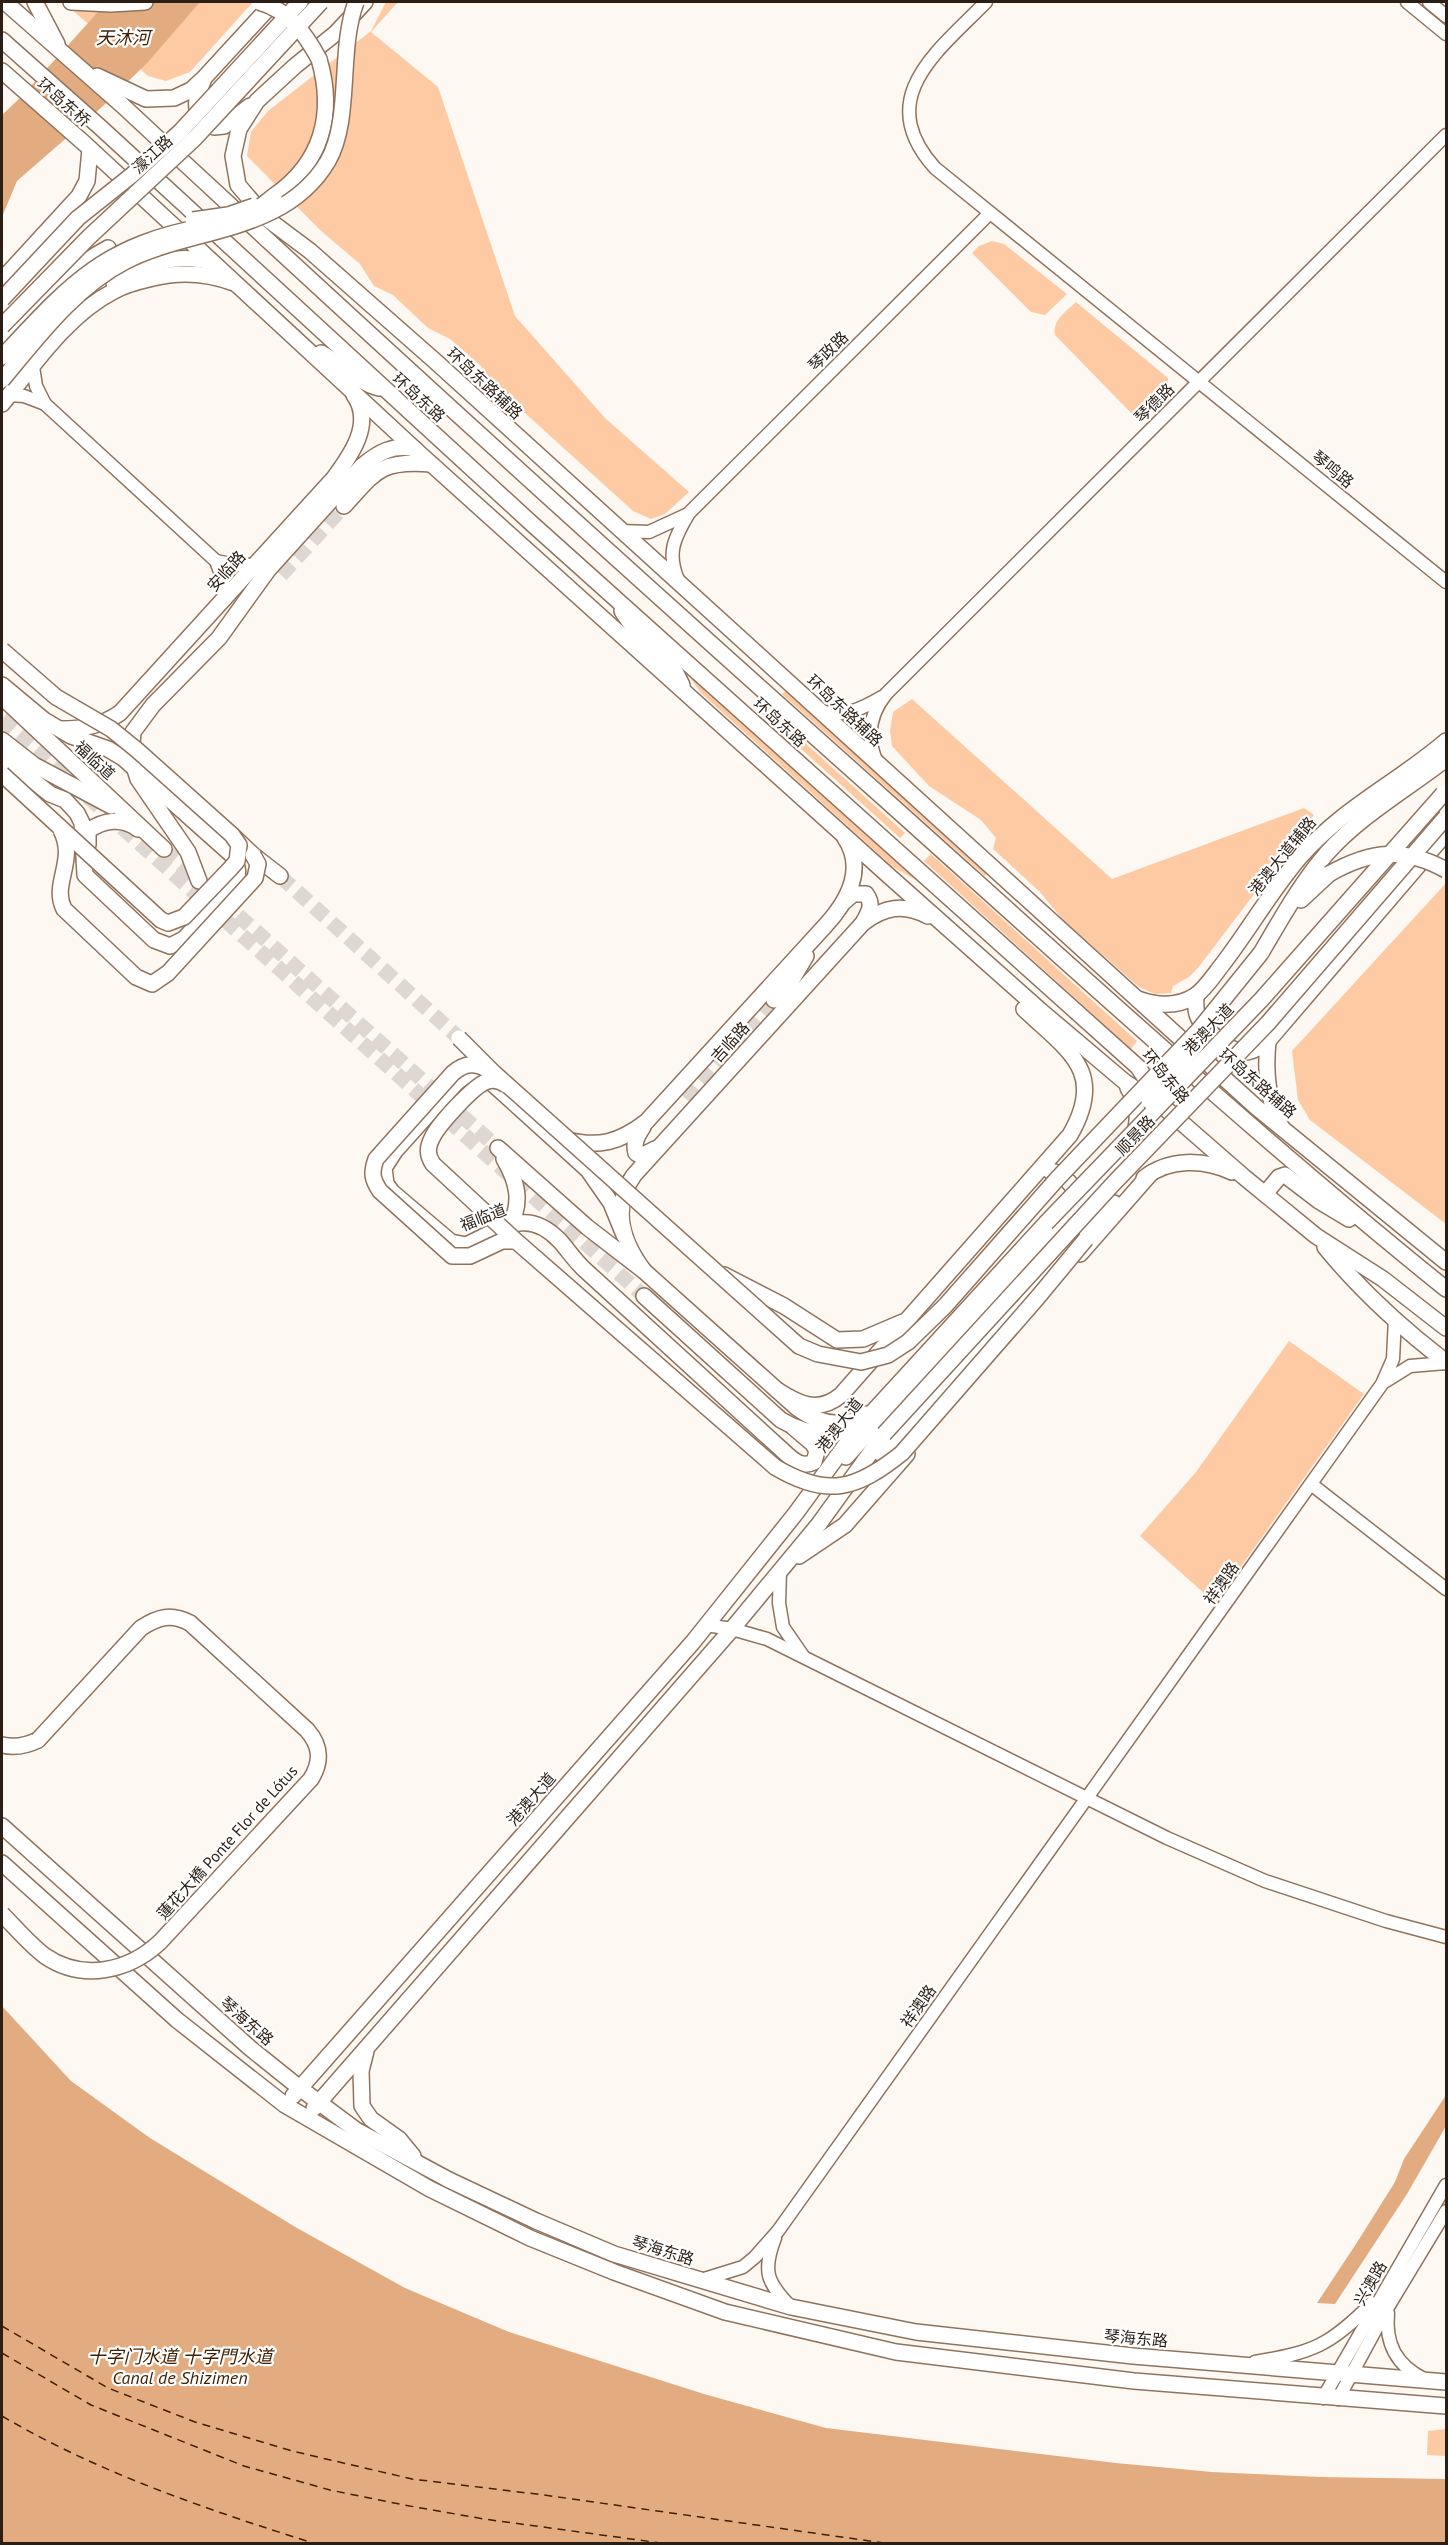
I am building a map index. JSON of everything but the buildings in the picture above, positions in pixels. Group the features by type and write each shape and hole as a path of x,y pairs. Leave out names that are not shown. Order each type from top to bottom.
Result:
{"main road":[{"path":"5,2 79,67 146,99 174,98 191,90 274,2"},
{"path":"36,2 59,50"},
{"path":"71,2 111,4 145,2"},
{"path":"2,357 78,279 103,261 155,238 215,225 237,225 286,188 306,166 316,148 325,118 325,89 319,59 310,42 291,20 278,10 259,2"},
{"name":"濠江路","path":"2,299 78,218 132,175 180,132 300,2"},
{"name":"濠江路","path":"2,326 89,237 224,109 321,2"},
{"path":"2,380 69,304 101,276 144,253 274,212 301,195 329,159 337,135 348,32 356,2"},
{"path":"204,78 197,93 195,105 199,115 214,128 224,126 257,101 336,33 365,2"},
{"name":"环岛东桥","path":"2,40 100,127"},
{"name":"环岛东路","path":"79,67 1156,1044 1446,1289"},
{"name":"环岛东桥","path":"2,71 88,146"},
{"path":"257,101 239,129 233,156 238,185 266,218"},
{"name":"环岛东路","path":"100,127 385,390 1138,1067 1166,1108 1244,1177 1316,1236 1383,1279 1446,1328"},
{"path":"88,146 219,265 348,388 685,694 966,944 1121,1078 1166,1108"},
{"path":"2,280 79,196 87,181 88,146"},
{"name":"环岛东路辅路","path":"214,191 266,218 310,252 435,361 1135,998 1282,1128 1446,1262"},
{"path":"2,340 64,277 84,261 108,248 158,228 243,211 274,196"},
{"path":"4,399 66,324 99,292 128,274 169,258 198,258 219,265"},
{"path":"4,399 79,315 97,301 131,284 186,273 218,277 241,286"},
{"path":"302,344 336,361 363,384 385,390"},
{"path":"423,381 448,393 474,416 532,451"},
{"name":"安临路","path":"58,728 78,729 94,726 107,722 120,713 334,478 353,451 359,438 361,408 348,388"},
{"name":"安临路","path":"200,881 188,852 138,779 131,757 133,732 153,705 219,638 268,570 362,466 375,455 393,447 415,449"},
{"path":"344,506 375,473 387,466 399,462 431,464"},
{"path":"691,594 709,624 748,659 762,689"},
{"path":"612,595 637,633 673,667 685,694"},
{"path":"2,650 56,697 111,729 137,750 253,855 280,876"},
{"path":"2,685 44,720 123,758 223,845 235,861 238,876 234,886 184,939 170,946 154,940 85,875 82,823 77,813 65,800 50,795 2,756"},
{"name":"福临道","path":"2,697 164,849 133,825 108,821 88,831 85,875"},
{"path":"2,741 47,773 125,812"},
{"name":"港澳大道辅路","path":"1196,995 1232,952 1299,858 1330,826 1446,741"},
{"path":"1046,1223 1201,1039 1327,853 1359,823 1446,759"},
{"path":"2,774 161,920 168,923 184,916 237,861 239,845 232,835"},
{"name":"港澳大道","path":"285,2105 706,1625 796,1513 858,1428 879,1404 1046,1223 1261,1000 1445,792"},
{"name":"顺景路","path":"821,1521 884,1434 1113,1184 1268,1023 1446,817"},
{"path":"60,828 67,850 67,862 59,891 60,902 64,909 136,977 152,984 168,973 255,878 258,864 253,855"},
{"name":"吉临路","path":"548,1133 583,1144 608,1143 621,1140 646,1122 843,904 852,884 854,860 849,844 838,828"},
{"path":"1135,998 1151,1004 1169,1005 1183,1002 1196,995 1197,1016 1226,1045 1243,1052 1258,1048 1268,1041 1446,833"},
{"path":"459,1038 494,1073 800,1346 818,1354 861,1362 888,1355 908,1342 945,1306 1057,1179 1198,1030 1305,895 1329,874 1351,861 1373,855 1398,853 1418,857 1446,870"},
{"path":"843,904 853,894 866,894 871,901 871,907 863,923"},
{"name":"吉临路","path":"644,1271 633,1256 624,1235 621,1214 628,1184 863,923 883,910 895,907 919,911 945,924"},
{"path":"774,1000 790,983 825,926"},
{"path":"777,1390 806,1406 832,1403 1041,1170 1070,1135 1082,1115 1086,1099 1085,1082 1074,1057 1023,1008 966,944"},
{"path":"1268,1041 1267,1089 1282,1128"},
{"path":"494,1073 472,1064 462,1066 453,1072 376,1159 372,1179 380,1191 452,1256 470,1256 502,1241 516,1241"},
{"name":"福临道","path":"624,1235 601,1186 588,1170 483,1076 475,1073 465,1075 457,1082 395,1150 384,1168 386,1184 392,1192 451,1242 466,1245 517,1222 534,1222 552,1233 585,1270 781,1449 800,1465 814,1462 817,1451 813,1444 781,1420 644,1296"},
{"path":"796,1513 1132,1143 1138,1123 1137,1106 1121,1078"},
{"path":"516,1091 500,1081 485,1082 476,1088 438,1129 428,1148 428,1157 516,1241 776,1467 814,1486 828,1487 864,1479 884,1468 902,1453 1038,1297 1086,1233 1082,1200 1057,1172 1041,1170"},
{"path":"646,1122 636,1138 636,1153 640,1156 648,1155 662,1145"},
{"path":"509,1226 518,1206 518,1197 516,1184 498,1148 587,1227 644,1271 797,1408 821,1422 837,1424 855,1421 879,1404"},
{"path":"306,2117 732,1629 821,1521 1024,1291 1146,1176 1166,1166 1205,1163 1244,1177"},
{"path":"1265,1194 1279,1177 1286,1175 1319,1201 1386,1240"},
{"path":"782,1569 845,1525 1146,1176"},
{"path":"1316,1236 1341,1267 1446,1363"},
{"path":"713,1269 784,1306 837,1340 863,1339 909,1319"},
{"name":"福临道","path":"793,1427 822,1435 858,1428"},
{"name":"蓮花大橋 Ponte Flor de Lótus","path":"2,1745 15,1747 38,1740 141,1628 163,1617 172,1616 190,1623 307,1730 314,1737 319,1752 318,1764 311,1779 168,1934 150,1952 130,1963 117,1969 104,1971 89,1971 63,1965 46,1956 2,1914"},
{"name":"琴海东路","path":"2,1826 177,1985 301,2089 356,2130 536,2222 614,2254 791,2307 916,2332 1133,2356 1446,2382"},
{"path":"2,1863 177,2020 285,2105 430,2189 530,2238 614,2272 725,2312 896,2352 1134,2381 1446,2406"},
{"path":"367,2048 361,2072 362,2106 371,2119 399,2139 412,2152 415,2161"}],"street":[{"path":"986,2 920,71 913,87 909,105 910,122 923,155 935,168 1198,382"},
{"path":"1407,2 1446,34"},
{"path":"1429,2 1446,16"},
{"name":"琴德路","path":"879,766 871,745 870,730 873,713 886,694 1446,135"},
{"name":"琴政路","path":"689,513 990,213"},
{"path":"33,368 36,386 45,404 216,561 223,580 225,600"},
{"name":"琴鸣路","path":"1198,382 1446,582"},
{"path":"4,399 24,396 45,404"},
{"path":"621,531 650,532 689,513"},
{"path":"680,584 673,570 672,553 676,533 689,513"},
{"path":"216,561 236,565 256,565"},
{"name":"琴德路","path":"819,711 830,714 852,712 886,694"},
{"name":"祥澳路","path":"700,2281 743,2267 778,2231 1382,1384 1393,1359 1395,1318"},
{"name":"祥澳路","path":"1382,1384 1410,1366 1446,1363"},
{"path":"1311,1484 1446,1589"},
{"path":"782,1569 779,1603 783,1627 804,1657"},
{"path":"706,1625 767,1638 1086,1799 1265,1881 1386,1921 1446,1937"},
{"name":"兴澳路","path":"1331,2398 1385,2289 1446,2185"},
{"name":"兴澳路","path":"1344,2374 1446,2211"},
{"name":"祥澳路","path":"778,2231 769,2255 767,2266 769,2280 777,2294 791,2307"},
{"path":"1242,2365 1307,2352 1328,2342 1385,2289"},
{"path":"1388,2307 1387,2329 1390,2347 1397,2359 1409,2371 1428,2380"}],"shaded area":[{"path":"63,2 253,2 190,72 166,81 148,76"},
{"path":"386,2 398,2 371,32 438,87 515,316 605,418 689,492 665,514 651,519 633,511 492,386 481,366 450,339 428,328 393,295 374,286 360,264 320,230 247,156 251,132 268,111 371,31"},
{"path":"992,241 1004,244 1067,294 1045,315 1031,312 972,253 979,246"},
{"path":"1076,302 1168,378 1168,389 1165,394 1138,420 1055,335 1058,320"},
{"path":"689,676 916,880 893,867 701,693"},
{"path":"787,690 989,872 985,876 782,694"},
{"path":"912,699 1112,879 1304,808 1314,815 1198,968 1189,977 1173,986 1171,993 1155,994 1139,987 1064,921 1039,891 993,849 996,838 981,820 929,786 892,746 890,731 893,712"},
{"path":"763,705 905,833 900,838 758,710"},
{"path":"931,854 1137,1041 1131,1049 924,861"},
{"path":"1446,883 1446,1224 1310,1120 1298,1100 1292,1051"},
{"path":"1289,1341 1364,1394 1215,1603 1140,1536 1196,1472"},
{"path":"1446,2429 1446,2456 1427,2455 1428,2431"}],"water":[{"name":"天沐河","path":"107,2 200,2 148,62 103,106 17,181 2,217 2,115"},
{"name":"十字门水道 十字門水道 Canal de Shizimen","path":"2,2006 71,2081 150,2138 297,2228 405,2288 509,2332 704,2394 826,2428 1116,2463 1212,2472 1446,2479 1446,2543 2,2543"},
{"path":"1446,2095 1446,2126 1407,2194 1335,2304 1317,2303 1395,2182 1404,2159"}],"ferry route":[{"path":"2,2326 108,2388 195,2422 292,2451 412,2479 544,2495 891,2544"},
{"path":"2,2353 91,2405 244,2466 330,2490 404,2505 484,2519 668,2544"},
{"path":"2,2416 77,2456 155,2489 316,2544"}],"tunnel":[{"path":"281,575 344,506"},
{"path":"2,719 71,781"},
{"path":"88,797 644,1296"},
{"path":"164,849 200,882"},
{"path":"280,876 459,1038"},
{"path":"221,900 498,1148"},
{"path":"685,1098 774,1000"}]}
